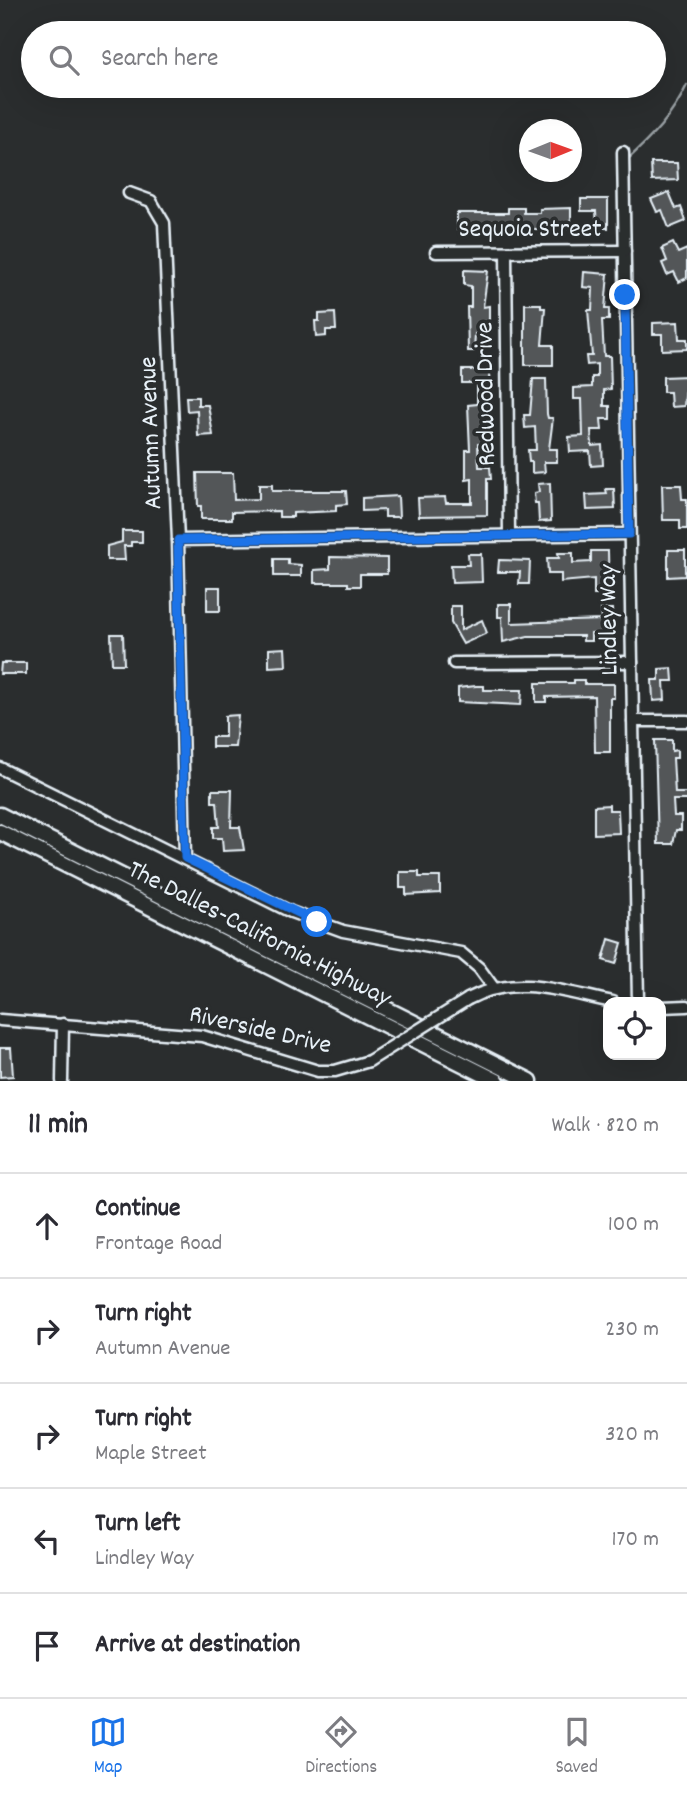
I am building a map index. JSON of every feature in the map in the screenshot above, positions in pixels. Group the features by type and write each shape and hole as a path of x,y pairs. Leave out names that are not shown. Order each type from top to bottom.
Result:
{"highway":[{"name":"The Dalles-California Highway","path":"0,815 530,1081"},
{"name":"The Dalles-California Highway","path":"0,832 497,1081"}],"street":[{"name":"Lindley Way","path":"623,152 639,997"},
{"name":"Autumn Avenue","path":"129,193 151,201 164,223 178,540 185,858"},
{"name":"Sequoia Street","path":"436,251 625,251"},
{"name":"Redwood Drive","path":"506,253 509,534"},
{"path":"178,540 629,534"},
{"path":"454,663 632,662"},
{"path":"633,721 687,721"},
{"path":"0,768 317,922 343,931 461,954 479,968 493,987"},
{"name":"Riverside Drive","path":"0,1020 202,1036 318,1071 335,1072 369,1061 468,999 493,987 536,985 603,1000"},
{"path":"666,1007 687,1006"},
{"path":"62,1081 63,1024"}],"building":[{"path":"651,163 677,163 678,180 652,181"},
{"path":"669,192 676,209 681,207 686,221 669,228 662,210 657,212 651,199"},
{"path":"581,199 608,199 608,228 597,228 596,211 581,211"},
{"path":"508,208 524,208 524,213 540,213 540,209 571,208 571,229 457,229 457,213 508,213"},
{"path":"673,243 678,253 687,249 687,278 679,282 674,272 667,275 662,263 667,261 662,248"},
{"path":"464,270 488,271 483,307 489,306 489,333 475,334 474,351 468,351 467,307 471,307 471,286 464,285"},
{"path":"584,272 608,274 605,309 609,309 609,320 602,320 604,356 610,356 611,389 604,390 604,406 610,406 610,419 601,419 602,430 591,430 592,446 602,445 603,465 591,466 590,451 570,452 569,437 583,436 582,399 574,399 574,388 592,387 592,377 597,377 597,364 587,365 586,356 592,356 588,310 592,310 593,288 583,287"},
{"path":"525,304 541,304 541,308 545,308 542,345 553,345 553,365 525,365"},
{"path":"335,313 336,330 326,330 326,336 316,337 315,321 319,321 319,314"},
{"path":"678,322 679,339 687,339 687,349 662,350 662,334 653,334 653,323"},
{"path":"462,370 489,370 490,401 486,401 490,434 487,444 478,444 479,467 490,467 491,479 487,479 487,515 419,516 418,498 445,497 446,503 472,503 472,479 466,480 466,450 470,450 468,405 477,404 477,383 462,383"},
{"path":"687,376 684,406 671,407 670,392 663,392 663,377"},
{"path":"533,379 546,379 547,414 548,418 553,418 549,449 557,449 557,462 544,462 545,472 532,473 528,450 536,450 535,427 525,428 524,415 530,415"},
{"path":"186,397 198,397 198,405 208,405 213,435 198,436 197,410 187,411"},
{"path":"197,473 233,473 234,500 259,499 259,485 272,485 272,491 346,491 347,504 336,505 336,511 293,513 293,517 279,517 279,511 232,512 232,519 201,519"},
{"path":"550,483 551,521 539,522 538,503 535,503 534,493 539,492 538,484"},
{"path":"662,485 681,485 682,499 687,499 687,529 680,529 680,520 663,520"},
{"path":"606,489 614,489 615,509 587,510 586,495 607,494"},
{"path":"398,496 399,517 385,517 385,510 362,511 362,498"},
{"path":"122,531 142,531 142,542 131,542 131,546 124,546 125,560 107,560 107,546 122,542"},
{"path":"668,550 685,550 685,576 668,577"},
{"path":"591,551 608,551 609,595 594,595 594,579 561,582 561,574 548,574 547,558 559,558 558,553 573,553 573,563 591,562"},
{"path":"468,554 481,554 482,582 452,583 451,565 469,565"},
{"path":"330,557 387,558 387,574 360,574 360,586 348,586 348,583 314,583 314,570 330,569"},
{"path":"274,559 288,559 288,564 301,565 301,576 274,576"},
{"path":"499,560 530,561 529,584 519,584 520,572 498,572"},
{"path":"207,587 220,587 220,611 207,611"},
{"path":"498,604 511,604 511,623 602,620 601,609 612,609 613,633 591,634 591,641 583,641 583,636 528,636 503,642 502,617 498,617"},
{"path":"451,606 461,606 461,630 482,620 487,633 463,644 451,623"},
{"path":"111,634 123,634 124,664 112,664"},
{"path":"285,648 286,666 269,667 269,649"},
{"path":"1,663 26,663 26,674 0,674"},
{"path":"672,668 673,681 664,681 665,700 653,701 652,680 659,680 659,669"},
{"path":"574,680 584,680 584,684 614,684 614,698 610,698 610,752 595,752 594,696 546,697 546,702 536,702 536,683 574,683"},
{"path":"484,686 484,690 522,690 521,705 458,702 458,688"},
{"path":"238,715 235,747 212,747 212,737 225,737 225,716"},
{"path":"655,740 672,740 672,751 677,750 677,758 673,758 675,793 687,793 687,800 673,800 674,816 681,816 681,830 676,830 673,844 658,844"},
{"path":"212,790 232,790 231,827 240,827 244,850 223,851 222,838 213,838 213,827 219,827 217,802 212,802"},
{"path":"609,805 609,810 618,810 619,833 594,834 594,806"},
{"path":"400,872 419,872 419,877 440,877 440,893 406,895 406,888 400,888"},
{"path":"609,939 622,943 616,964 603,960"},
{"path":"0,1048 11,1048 13,1076 0,1077"}],"waterway":[{"path":"626,161 661,126 687,85"}],"route":[{"path":"317,922 291,912 185,858 178,540 629,534 625,295"}]}
